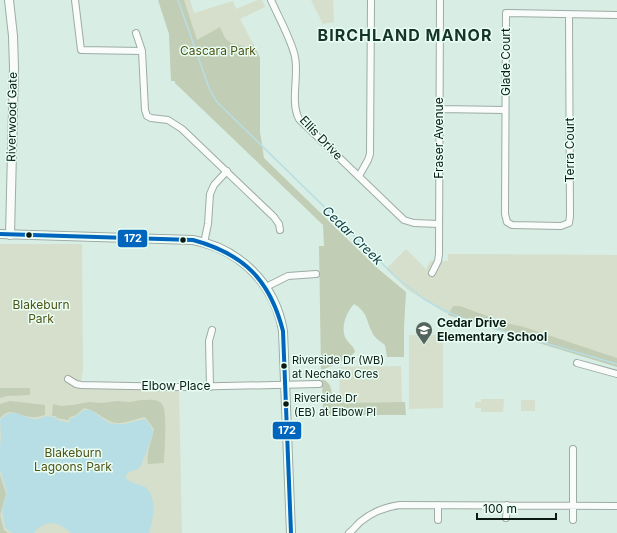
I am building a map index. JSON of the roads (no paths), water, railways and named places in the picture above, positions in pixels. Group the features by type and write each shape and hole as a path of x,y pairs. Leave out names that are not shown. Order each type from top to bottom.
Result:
{"street":[{"name":"Riverwood Gate","path":"10,0 14,68 10,235"},
{"path":"75,0 81,50 142,51"},
{"name":"Ellis Drive","path":"271,0 294,53 296,63 296,107 298,115 303,123 401,218 414,224 439,224"},
{"path":"359,176 366,165 370,154 371,0"},
{"name":"Fraser Avenue","path":"432,273 439,259 440,0"},
{"name":"Glade Court","path":"507,222 505,214 506,13 617,15"},
{"name":"Terra Court","path":"507,222 512,225 561,226 569,223 569,15"},
{"path":"136,33 142,51 145,111 148,117 166,119 179,126 274,217 279,224 280,230"},
{"path":"439,109 505,110"},
{"path":"204,243 208,224 210,194 214,185 227,171"},
{"path":"0,234 183,239 221,248 238,259 255,273 266,287 276,306 282,325 284,338 291,533"},
{"path":"266,287 288,276 316,274"},
{"path":"210,386 209,341 212,330"},
{"path":"577,363 617,374"},
{"name":"Elbow Place","path":"68,379 81,385 179,388 319,384"},
{"path":"573,449 573,520"},
{"path":"352,532 368,516 388,507 407,504 617,506"},
{"path":"438,505 438,520"},
{"path":"506,518 507,505"}],"water":[{"name":"Blakeburn Lagoons Park","path":"84,410 91,410 109,423 114,424 124,424 145,419 152,428 153,434 140,467 129,472 125,477 132,482 145,487 152,496 153,516 149,533 70,533 62,526 52,523 42,525 34,533 12,533 5,528 2,510 7,493 0,470 0,420 4,416 13,413 35,419 55,417 57,420 69,423 70,419"}],"waterway":[{"name":"Cedar Creek","path":"178,0 209,88 217,102 396,277 424,299 443,310 469,321 617,364"}],"place":[{"name":"Cedar Drive Elementary School","path":"424,345"},
{"name":"Riverside Dr (WB) at Nechako Cres","path":"284,366"},
{"name":"Riverside Dr (EB) at Elbow Pl","path":"286,404"}],"district":[{"name":"BIRCHLAND MANOR","path":"405,35"}],"park label":[{"name":"Cascara Park","path":"218,51"},
{"name":"Blakeburn Park","path":"41,312"}]}
